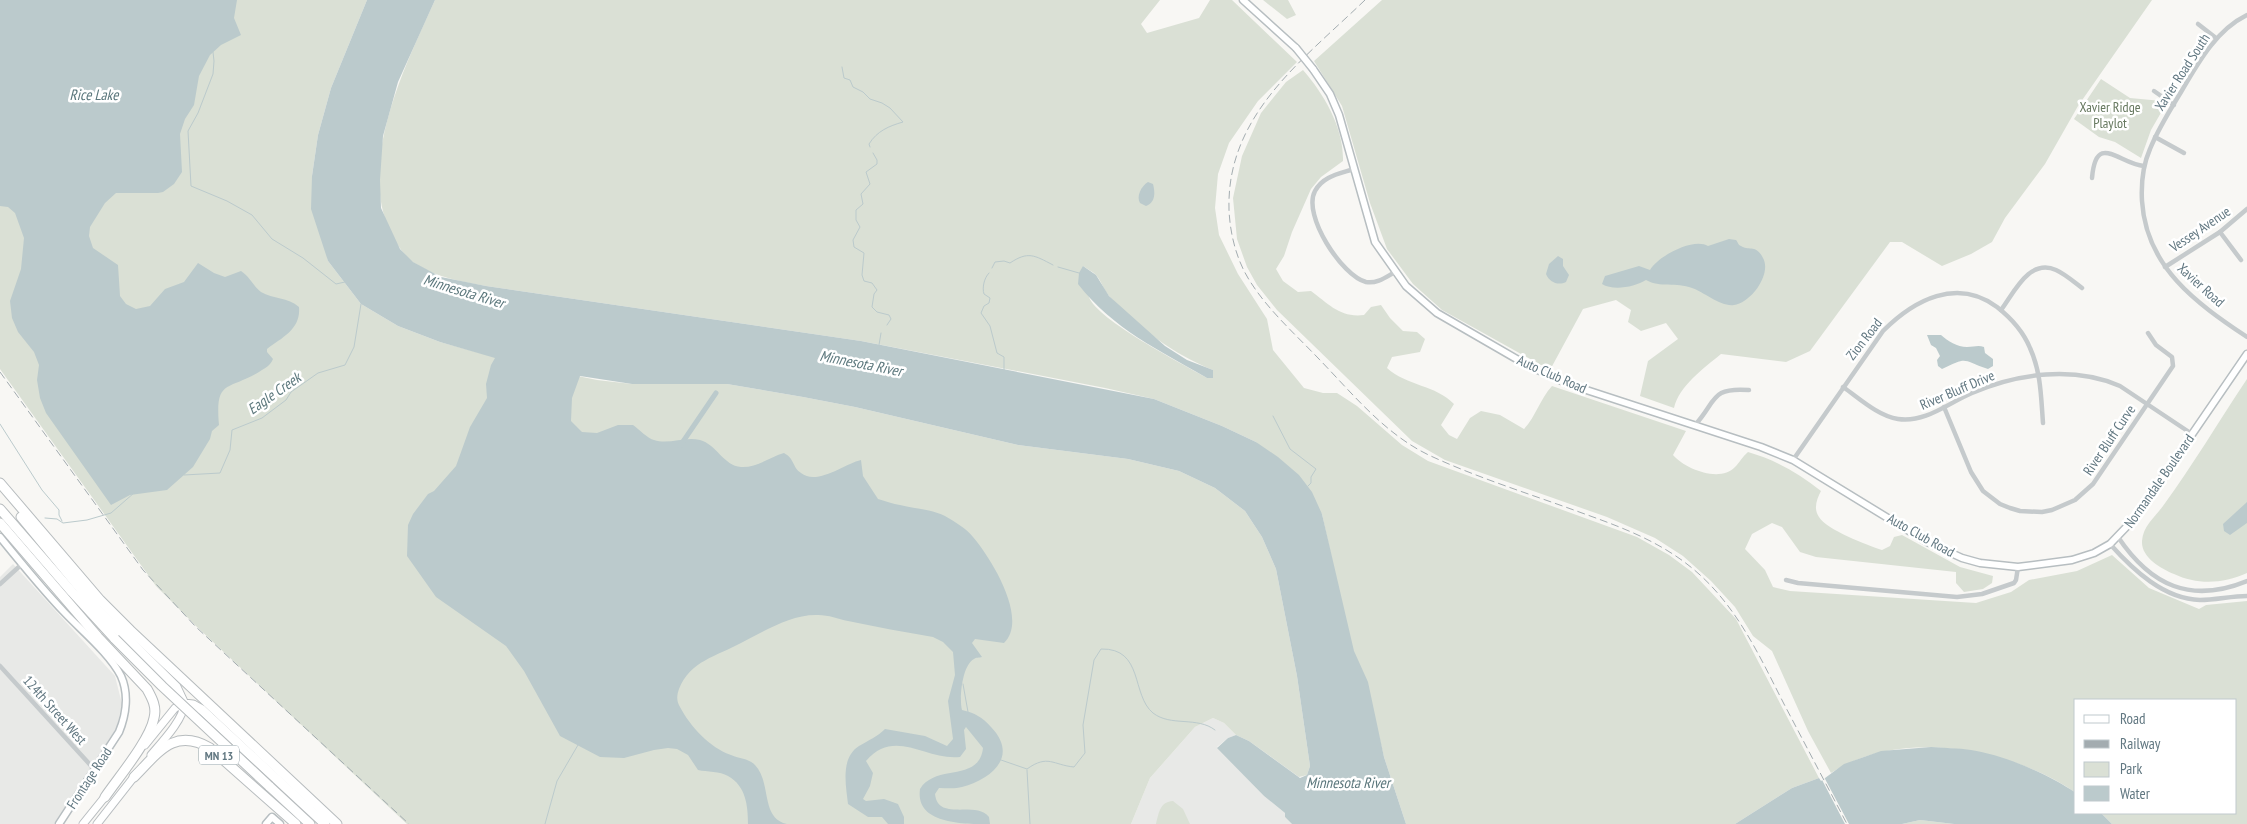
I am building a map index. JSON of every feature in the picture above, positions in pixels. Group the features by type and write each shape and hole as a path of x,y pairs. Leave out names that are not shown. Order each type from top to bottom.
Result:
{"highway":[{"path":"0,484 100,600 337,824"},
{"path":"0,490 98,610 176,687 184,704"},
{"path":"0,509 72,592 162,686 310,824"},
{"path":"0,523 98,637 148,689 152,697 155,708 154,719 149,732 105,797"},
{"name":"MN 13","path":"184,704 193,705 202,710 326,824"},
{"name":"MN 13","path":"134,777 169,743 190,740 201,742 296,824"}],"main road":[{"path":"134,777 177,721 183,711 184,704"},
{"path":"83,824 175,708 184,704"},
{"name":"MN 13","path":"97,824 134,777"}],"street":[{"name":"Auto Club Road","path":"1243,0 1296,48 1330,94 1339,114 1375,242 1395,272 1419,299 1437,313 1537,370 1568,384 1695,425 1793,460 1944,550 1980,563 2018,567"},
{"name":"Xavier Road South","path":"2164,267 2151,245 2142,212 2144,166 2155,137 2216,38 2247,15"},
{"path":"2198,24 2216,38"},
{"path":"2154,91 2174,105"},
{"path":"2155,137 2184,153"},
{"path":"2092,178 2093,166 2102,153 2105,152 2112,153 2130,164 2144,166"},
{"path":"1354,169 1333,176 1320,184 1313,196 1312,211 1314,218 1328,244 1356,276 1373,282 1395,272"},
{"name":"Vessey Avenue","path":"2164,267 2220,232 2247,209"},
{"path":"2220,232 2240,260"},
{"name":"Xavier Road","path":"2164,267 2202,304 2247,337"},
{"path":"2001,310 2025,276 2036,269 2049,268 2055,270 2082,288"},
{"name":"Zion Road","path":"1793,460 1883,331 1893,320 1918,303 1946,293 1964,292 1980,297 2001,310 2024,335 2031,348 2039,375 2043,423"},
{"name":"River Bluff Curve","path":"1944,407 1971,472 1983,491 2005,506 2020,511 2052,510 2075,500 2100,474 2174,363 2172,357 2156,345 2148,333"},
{"name":"Normandale Boulevard","path":"2018,567 2072,560 2094,553 2118,537 2134,519 2247,354"},
{"name":"River Bluff Drive","path":"1843,387 1879,411 1896,419 1914,420 1992,385 2039,375 2067,374 2094,377 2120,386 2192,434"},
{"path":"1695,425 1718,395 1728,389 1749,390"},
{"name":"Frontage Road","path":"0,537 22,564 113,664 121,676 126,705 124,719 119,732 59,824"},
{"path":"2118,537 2128,552 2149,573 2166,583 2183,589 2205,592 2220,590 2247,581"},
{"path":"2110,544 2142,576 2160,588 2183,597 2198,600 2247,596"},
{"path":"0,584 22,564"},
{"path":"1786,580 1827,586 1957,598 1982,594 2014,583 2018,567"},
{"name":"124th Street West","path":"0,666 94,769"},
{"path":"266,824 272,817 280,824"}],"shaded area":[{"path":"13,564 115,676 122,704 117,727 54,824 0,824 0,577"},
{"path":"1213,718 1224,723 1236,735 1228,738 1217,747 1264,796 1285,813 1285,817 1292,824 1131,824 1150,778 1195,727"}],"green space":[{"path":"0,0 367,0 331,88 318,135 312,176 328,261 361,304 398,326 440,342 520,364 597,380 632,384 727,384 803,397 855,407 1018,445 1128,459 1179,471 1215,488 1245,511 1262,537 1276,569 1297,676 1310,766 1307,775 1299,777 1249,741 1236,735 1224,723 1213,718 1195,727 1150,778 1131,824 407,824 196,626 156,586 0,369"},
{"path":"435,0 1160,0 1141,24 1147,33 1199,18 1210,0 1232,0 1297,62 1258,101 1229,143 1218,174 1215,208 1219,235 1238,274 1267,319 1273,350 1304,388 1323,393 1337,393 1357,406 1402,445 1428,461 1637,537 1669,555 1692,572 1736,619 1819,778 1792,788 1735,824 1406,824 1384,757 1376,724 1351,760 1334,569 1322,514 1256,442 1222,426 1154,399 1105,388 861,341 486,286 449,278 431,272 414,263 398,245 391,233 382,206 379,176 382,145 389,114 399,83","holes":["1083,266 1096,275 1108,295 1133,320 1171,348 1198,364 1213,370 1213,377 1207,378 1142,341 1095,307 1089,297"]},
{"path":"1263,0 1288,0 1296,15 1287,19"},
{"path":"1382,0 2152,0 2078,106 2045,164 2005,218 1992,242 1971,254 1942,266 1902,242 1890,242 1810,351 1786,362 1721,354 1700,371 1687,385 1681,392 1674,408 1640,396 1648,361 1678,339 1666,323 1641,331 1628,322 1631,310 1616,300 1583,309 1550,370 1442,310 1413,284 1387,249 1370,203 1342,106 1314,61"},
{"path":"1303,70 1311,79 1325,101 1336,124 1340,136 1343,161 1321,177 1311,189 1292,232 1284,256 1276,269 1283,281 1298,292 1311,291 1341,312 1364,315 1371,307 1381,305 1390,318 1403,331 1417,332 1425,339 1420,352 1392,357 1387,368 1403,379 1439,393 1454,404 1441,425 1449,435 1457,439 1470,418 1481,411 1500,415 1524,429 1552,386 1686,431 1673,455 1694,469 1712,474 1729,472 1748,452 1777,463 1804,478 1821,491 1816,507 1817,514 1823,522 1838,532 1858,541 1882,550 1890,546 1894,537 1902,535 1960,567 1993,576 1992,583 1983,589 1964,592 1956,583 1956,572 1816,557 1800,552 1782,527 1772,523 1752,534 1745,549 1765,570 1773,587 1790,591 1976,603 2011,592 2029,580 2077,571 2112,555 2149,588 2199,609 2206,605 2247,601 2247,824 2112,824 2102,814 2237,814 2237,699 2074,699 2074,792 2050,777 2020,764 1988,755 1955,749 1922,747 1890,750 1859,759 1831,773 1808,731 1772,651 1753,636 1735,607 1711,581 1683,556 1655,538 1607,517 1445,460 1412,441 1277,310 1257,285 1247,267 1237,239 1233,198 1242,156 1261,113 1286,82"},
{"name":"Xavier Ridge Playlot","path":"2101,79 2130,98 2162,101 2166,104 2151,130 2141,158 2115,142 2099,137 2074,119"},
{"path":"2247,379 2247,573 2238,577 2210,582 2183,578 2163,569 2148,557 2143,547 2143,536 2147,526 2185,475"},
{"path":"1173,801 1183,809 1190,824 1156,824 1159,812 1165,803"},
{"path":"1920,820 1954,824 1902,824"}],"water":[{"name":"Rice Lake","path":"0,0 237,0 234,18 241,35 221,45 210,55 199,76 194,105 185,119 180,134 182,172 174,184 163,192 116,193 105,203 90,227 89,236 93,248 118,265 120,296 126,304 136,309 150,306 165,289 184,282 198,263 214,273 225,277 241,271 261,292 290,301 299,307 299,315 294,327 267,349 267,352 273,359 267,367 231,385 221,393 218,410 219,425 212,431 210,439 193,467 167,490 130,495 111,505 46,413 40,398 37,380 39,365 34,352 18,332 12,318 10,301 21,269 24,238 15,213 8,207 0,206"},
{"name":"Minnesota River","path":"367,0 435,0 398,82 383,136 380,180 381,208 400,249 413,262 441,277 486,286 861,341 1154,399 1222,426 1256,442 1278,457 1299,475 1312,492 1322,514 1354,651 1368,682 1384,757 1406,824 1292,824 1285,817 1285,813 1264,796 1217,748 1228,738 1236,735 1249,741 1300,778 1307,775 1310,766 1297,676 1276,569 1262,537 1245,511 1215,488 1179,471 1128,459 1018,445 855,407 727,384 632,384 580,376 572,398 571,421 582,432 597,433 618,425 633,425 649,438 660,441 700,440 706,442 730,463 741,467 758,464 784,453 790,458 798,471 807,476 823,476 861,460 863,476 878,499 928,510 945,516 964,528 989,559 1005,589 1010,604 1011,632 1004,643 975,639 972,643 982,657 975,658 970,662 964,675 961,691 962,710 978,716 991,727 999,738 1002,747 1002,757 992,772 983,778 959,788 939,788 935,794 938,802 943,807 983,812 989,817 990,824 943,820 925,809 920,801 920,789 927,781 974,766 980,759 983,748 966,727 964,730 966,749 960,757 935,755 900,746 888,747 877,751 866,761 873,773 870,786 863,799 866,801 884,799 898,804 904,817 904,824 888,824 882,817 868,817 848,804 846,773 849,758 859,746 885,729 925,736 947,746 953,739 948,701 955,675 953,652 943,642 933,637 826,616 808,615 778,624 705,660 690,672 677,695 680,707 689,722 701,736 723,752 750,761 755,765 760,772 769,807 773,815 787,824 748,824 745,797 739,785 721,773 698,770 688,755 677,749 654,750 624,758 600,757 560,736 524,671 506,646 436,597 407,556 408,525 413,514 428,494 434,491 456,466 470,427 487,398 486,384 495,358 440,342 398,326 361,304 328,261 311,209 312,176 318,135 331,88"},
{"path":"1148,182 1153,184 1154,193 1152,202 1146,206 1140,203 1139,195 1141,189"},
{"path":"1729,239 1736,240 1739,245 1758,251 1765,265 1765,272 1758,287 1747,299 1740,303 1734,305 1724,304 1686,286 1657,284 1646,280 1636,285 1624,287 1612,287 1602,284 1605,276 1639,266 1650,270 1660,259 1677,249 1694,244 1708,246"},
{"path":"1558,256 1563,259 1563,266 1569,275 1566,282 1560,284 1552,281 1546,274 1549,264"},
{"path":"1083,266 1096,275 1109,296 1165,346 1187,360 1213,370 1213,378 1207,378 1154,348 1106,314 1078,284 1079,273"},
{"path":"1927,335 1941,335 1963,347 1984,347 1985,353 1993,359 1993,366 1988,369 1961,361 1942,369 1938,366 1937,360 1940,356 1936,348 1931,345"},
{"path":"2247,502 2247,523 2230,535 2224,531 2223,524"},
{"path":"1931,747 1966,749 1997,756 2025,766 2074,792 2074,814 2102,814 2112,824 1954,824 1920,820 1902,824 1735,824 1792,788 1819,778 1821,781 1844,764 1881,751"}],"pier":[{"path":"1820,776 1824,777 1849,824 1845,824"}],"waterway":[{"path":"213,52 213,74 198,113 188,131 191,186 227,201 252,215 272,239 303,258 336,284 345,282"},
{"path":"842,67 844,78 850,80 853,87 863,92 870,99 890,108 903,122 880,132 872,139 869,144 870,147"},
{"path":"873,153 877,164 866,172 870,184 861,194 863,204 856,210 856,220 860,227 853,240 854,247 864,253 862,275 864,281 872,283 877,290 874,294 872,307 877,312 889,315 891,319 887,325"},
{"path":"992,268 995,262 1004,261 1010,263 1027,256 1036,257 1053,265"},
{"path":"1058,267 1079,273"},
{"path":"989,273 983,289 984,294 990,298 989,303 984,306 981,313 990,326 997,353 1004,357 1004,370"},
{"name":"Eagle Creek","path":"184,475 220,473 230,450 232,430 262,418 286,400 291,392 318,373 345,365 354,347 361,304"},
{"path":"879,345 881,333"},
{"path":"680,446 716,393"},
{"path":"1273,416 1290,449 1316,469 1308,486"},
{"path":"0,424 42,490 59,510 62,521"},
{"name":"Eagle Creek","path":"45,518 57,519 63,523 87,520 111,513 134,493"},
{"path":"1001,760 1027,769 1046,761 1074,767 1085,753 1083,725 1094,660 1101,649 1115,651 1124,656 1131,664 1146,705 1153,713 1168,720 1200,723 1215,730"},
{"path":"963,684 968,712"},
{"path":"545,824 557,781 578,745"},
{"path":"1027,770 1030,824"}],"railway":[{"path":"1365,0 1317,45 1273,92 1254,118 1240,146 1231,176 1229,210 1234,245 1248,278 1280,320 1357,400 1400,438 1451,465 1597,518 1653,542 1679,558 1708,582 1734,614 1756,649 1847,824"},
{"path":"0,372 143,570 196,627 409,824"}]}
